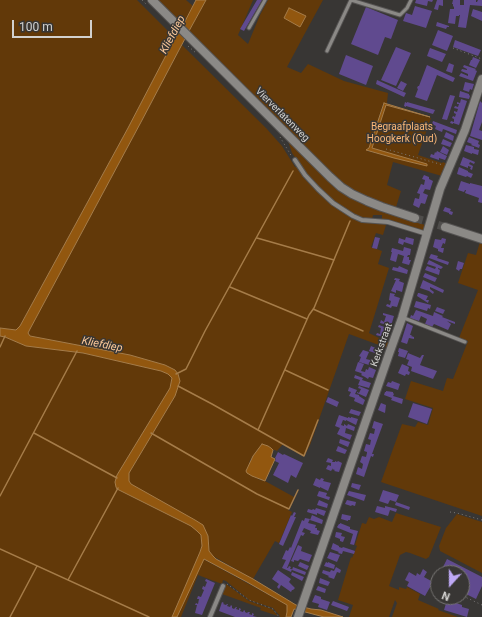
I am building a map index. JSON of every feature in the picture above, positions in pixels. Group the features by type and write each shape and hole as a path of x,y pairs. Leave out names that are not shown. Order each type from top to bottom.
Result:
{"street":[{"name":"Vierverlatenweg","path":"152,0 180,28 186,39 341,187 367,202 415,218"},
{"name":"Kerkstraat","path":"300,611 402,318 440,189 465,130 482,79"},
{"path":"295,160 305,175 318,189 353,216 362,220 388,222 427,234"},
{"path":"445,227 482,239"},
{"path":"210,617 223,586"}],"lane":[{"path":"250,28 265,0"},
{"path":"326,51 351,0 400,15 407,8 411,0"},
{"path":"402,318 465,342"}],"path":[{"path":"186,39 199,57"},
{"path":"453,48 482,59"},
{"path":"278,135 295,160"},
{"path":"386,149 450,167"},
{"path":"450,512 482,520"},
{"path":"223,586 225,582 249,600 273,609 279,617"},
{"path":"470,599 482,605"}],"green space":[{"path":"0,0 137,0 175,38 128,128 20,326 16,330 0,328"},
{"path":"157,0 186,0 193,6 183,25"},
{"name":"Begraafplaats Hoogkerk (Oud)","path":"206,0 253,0 238,35 248,44 268,0 323,0 287,67 301,73 308,64 344,81 388,93 387,103 383,104 369,149 367,151 427,166 373,149 372,147 386,105 431,118 418,155 447,164 442,176 393,162 387,185 401,191 396,207 360,195 339,181 232,76 189,31"},
{"path":"182,45 266,128 282,146 304,178 329,202 353,218 386,225 383,235 376,233 371,247 382,251 378,264 389,268 369,333 389,343 387,348 349,334 310,445 304,456 283,444 277,451 262,444 250,460 247,473 294,497 288,510 292,512 279,543 275,541 253,579 213,556 209,551 208,536 131,485 129,481 129,473 175,396 175,370 165,365 130,355 30,336 28,333"},
{"path":"287,138 358,201 366,206 425,225 423,231 382,219 382,215 373,215 372,219 364,218 342,207 329,197 306,173 292,153"},
{"path":"480,242 482,242 482,516 381,482 402,424 415,427 418,422 428,425 433,408 405,399 411,381 443,391 447,378 453,379 468,341 459,338 478,290 458,283 468,253 476,255"},
{"path":"0,336 26,346 77,352 161,371 168,374 172,378 170,388 117,475 117,489 191,526 201,535 202,546 200,552 172,617 0,617"},
{"path":"396,513 441,527 429,557 426,559 406,552 400,555 389,586 399,590 399,587 406,589 407,587 420,594 418,600 439,609 438,610 458,617 392,617 397,603 395,600 389,617 349,617 353,605 338,600 351,557 352,558 357,546 355,545 362,523 366,524 369,517 374,519 379,517 392,522"},
{"path":"457,514 482,522 482,573 470,567 470,565 467,565 440,551 439,546 446,528"},
{"path":"203,559 287,605 286,617 279,617 280,616 273,608 249,600 226,581 223,580 222,584 198,575 181,617 177,617"},
{"path":"226,584 249,601 272,609 278,616 260,610 261,608 222,594"}],"shaded area":[{"path":"196,0 206,0 28,333 30,336 130,355 165,365 175,370 180,381 175,396 129,473 129,481 131,484 203,525 208,536 209,551 216,559 296,605 321,610 343,617 324,617 294,609 291,617 286,617 287,605 204,559 177,617 172,617 200,552 202,546 201,535 191,526 117,489 115,482 117,475 170,388 172,378 168,374 161,371 83,353 26,346 0,336 0,328 16,330 20,326"},
{"path":"289,8 306,16 300,27 284,18"},
{"path":"384,103 430,117 386,105 372,148 427,164 427,166 366,150 369,148"},
{"path":"262,444 273,450 271,457 275,459 265,481 252,476 246,471 253,456"}],"building":[{"path":"257,0 262,0 244,31 240,29"},
{"path":"416,0 433,0 432,2 428,1 427,6 415,3"},
{"path":"437,0 443,0 443,6 439,5 438,10 434,9"},
{"path":"453,0 460,0 460,5 464,5 464,0 476,0 477,2 478,0 482,0 482,6 470,5 466,28 458,27 460,15 456,16 455,24 448,23 450,9 454,9 452,4"},
{"path":"415,6 432,11 426,28 403,21 406,13 412,15"},
{"path":"366,7 398,20 391,39 385,37 378,55 351,44"},
{"path":"473,9 482,12 482,21 471,16"},
{"path":"437,22 449,27 446,29 436,26"},
{"path":"438,30 453,36 447,51 432,45"},
{"path":"455,40 481,50 478,56 453,47"},
{"path":"396,47 411,53 396,86 381,80"},
{"path":"430,48 446,54 442,62 427,56"},
{"path":"346,55 373,66 366,85 339,74"},
{"path":"473,57 480,60 476,68 469,65"},
{"path":"449,63 454,65 452,73 446,71"},
{"path":"427,65 455,78 453,82 437,75 427,101 415,97 417,88"},
{"path":"464,65 476,69 475,70 477,71 473,81 459,76 461,73 468,76 468,74 461,71 462,69 467,70 463,67"},
{"path":"377,80 406,93 404,97 376,84"},
{"path":"401,81 407,84 403,91 397,88"},
{"path":"465,82 474,84 472,90 470,89 469,92 463,90"},
{"path":"460,91 469,94 469,99 459,97"},
{"path":"450,95 455,96 447,120 442,119"},
{"path":"461,99 467,101 459,125 450,123 451,121 454,122 454,119 452,118 453,116 455,117 456,114 454,111 457,112 458,109 454,108 455,106 458,107 459,104 457,104 457,102 460,103"},
{"path":"480,101 482,103 482,122 479,130 482,131 482,140 470,136"},
{"path":"405,102 435,110 433,114 406,107 404,106"},
{"path":"433,121 457,130 456,134 443,129 442,132 435,129 436,126 432,124"},
{"path":"446,132 454,136 453,141 444,137"},
{"path":"469,137 479,141 479,148 467,142"},
{"path":"443,139 452,143 450,147 441,144"},
{"path":"466,145 479,150 478,155 464,151"},
{"path":"443,146 449,150 447,155 440,152"},
{"path":"437,151 447,156 445,160 430,157 431,154 434,155"},
{"path":"463,157 475,162 474,164 470,162 469,164 473,166 472,170 470,169 471,167 468,166 468,168 460,165"},
{"path":"459,167 473,174 471,178 457,174"},
{"path":"424,175 433,181 430,190 425,189 423,193 428,195 425,204 421,203 419,208 413,205 415,198 419,199 420,194 417,193 421,184 424,185 425,180 422,179"},
{"path":"461,181 482,186 482,203 478,202 479,198 465,193 466,190 464,192 458,190"},
{"path":"445,207 451,209 450,211 453,212 452,215 443,211"},
{"path":"375,237 380,238 377,249 372,248"},
{"path":"406,237 414,239 413,245 404,242 403,245 398,243 399,238 405,240"},
{"path":"442,238 446,239 445,244 443,243 441,248 444,248 443,253 433,247 435,239 441,240"},
{"path":"404,247 411,249 410,255 407,257 411,260 409,265 402,263 404,256 398,254 396,262 390,260 392,248 403,251"},
{"path":"431,254 438,256 437,258 449,262 448,265 429,258"},
{"path":"429,260 443,267 441,269 438,268 440,270 439,275 425,270 427,266 435,269 436,267 427,264"},
{"path":"458,261 464,263 462,269 459,271 456,269"},
{"path":"399,266 408,270 407,274 392,270 393,267 398,268"},
{"path":"425,273 437,278 435,282 423,277"},
{"path":"395,278 400,279 399,281 404,283 402,292 396,290 396,293 391,291 396,280 394,280"},
{"path":"423,280 444,290 443,293 430,287 430,289 434,292 433,294 420,288"},
{"path":"390,293 395,294 394,296 400,298 397,307 392,306 391,308 386,306 387,304 390,305"},
{"path":"418,293 428,296 426,300 429,300 428,303 417,296"},
{"path":"416,301 431,305 430,309 428,308 427,311 414,307"},
{"path":"437,307 445,310 443,314 435,311"},
{"path":"416,310 433,316 434,312 455,322 455,324 447,321 451,324 448,330 434,324 432,327 425,324 427,319 421,316 419,321 410,318"},
{"path":"383,313 394,316 391,326 380,323 381,320 384,322 386,316 383,315"},
{"path":"407,323 413,326 410,335 414,337 414,339 409,338 407,344 401,342"},
{"path":"379,325 390,329 387,338 376,335 377,333 380,334 381,328 378,327"},
{"path":"371,346 382,351 382,355 369,351"},
{"path":"399,348 408,351 405,358 398,356"},
{"path":"363,350 369,352 366,359 378,362 376,367 359,362 361,357 359,356"},
{"path":"408,353 420,358 424,355 420,365 437,371 433,379 411,371 412,367 407,365 409,360 406,359"},
{"path":"358,362 364,364 361,371 365,372 369,367 376,370 373,378 369,377 368,379 361,375 361,373 355,371"},
{"path":"402,364 409,367 409,375 406,374 405,376 398,373"},
{"path":"355,375 363,378 362,380 371,383 369,388 358,385 360,380 354,378"},
{"path":"392,381 400,384 398,390 386,386 388,382 391,383"},
{"path":"359,386 369,390 366,397 357,393 359,393 361,389 358,388"},
{"path":"349,387 357,390 355,394 359,395 365,400 363,405 354,401 355,398 349,396 351,392 348,391"},
{"path":"386,391 393,392 393,396 403,399 402,404 391,400 392,398 384,395"},
{"path":"328,397 339,402 337,407 326,402"},
{"path":"381,403 386,405 385,413 378,410"},
{"path":"413,403 432,409 427,424 408,417"},
{"path":"351,409 361,412 359,416 349,413"},
{"path":"339,415 358,419 356,425 343,420 341,425 344,426 344,424 347,426 348,424 355,427 354,431 346,428 345,433 352,435 350,440 337,434 340,428 335,426"},
{"path":"374,421 383,424 372,454 374,454 373,457 371,456 364,477 356,474 358,467 362,469 363,464 360,462 362,456 366,457 367,452 364,451 366,444 370,445 371,440 368,439 370,433 374,434 375,429 372,428"},
{"path":"340,439 350,442 348,447 339,443"},
{"path":"338,446 347,450 345,454 336,451"},
{"path":"278,452 303,463 296,478 291,475 288,483 273,475 279,463 275,461"},
{"path":"328,458 333,460 332,462 338,461 342,463 339,472 332,469 331,471 326,469 328,465 331,466 331,463 326,462"},
{"path":"316,478 320,480 321,478 324,479 323,481 331,483 328,491 313,485"},
{"path":"352,483 361,485 359,490 351,487"},
{"path":"383,490 399,495 396,502 390,500 388,504 379,501"},
{"path":"319,491 327,493 326,496 330,497 329,500 317,496"},
{"path":"349,491 366,495 364,501 347,495"},
{"path":"319,500 328,504 327,508 317,505"},
{"path":"347,500 356,502 355,506 345,504"},
{"path":"396,502 410,507 409,510 395,505"},
{"path":"377,506 397,509 396,512 390,510 388,516 375,512"},
{"path":"316,508 326,511 324,516 317,513 317,515 307,512 308,509 315,510"},
{"path":"294,512 296,513 294,517 296,517 283,546 279,544 291,515 292,516"},
{"path":"342,514 351,516 350,520 348,521 341,519"},
{"path":"312,515 323,520 322,524 310,520"},
{"path":"305,518 310,519 308,523 316,525 315,528 320,531 318,535 310,533 311,531 304,528 302,532 305,533 303,536 301,535 287,568 289,566 291,567 291,572 282,568 286,560 282,559 286,550 288,551 290,547 291,548 302,520 304,521"},
{"path":"340,523 350,527 350,529 358,531 354,545 350,544 353,534 338,528 337,527"},
{"path":"336,532 342,533 341,536 345,537 343,542 335,537"},
{"path":"333,543 339,547 355,551 354,554 343,551 342,554 338,553 339,552 331,549"},
{"path":"298,545 302,547 301,551 312,555 309,562 300,559 298,561 294,560 294,562 291,561"},
{"path":"330,552 340,555 337,562 327,558"},
{"path":"447,559 459,565 444,565"},
{"path":"300,562 309,566 307,570 298,566"},
{"path":"326,562 335,565 334,569 324,566"},
{"path":"293,567 306,572 305,575 292,570"},
{"path":"336,567 341,570 340,573 337,572 334,579 322,573 323,570 330,572 331,570 334,571"},
{"path":"423,569 427,572 424,577 430,580 430,587 425,596 407,586 409,582 405,580 409,572 416,576 417,573 420,575"},
{"path":"278,570 291,579 289,582 295,588 291,592 281,585 279,589 277,587 279,584 272,579"},
{"path":"470,571 482,577 482,586 476,599 470,596"},
{"path":"292,572 304,577 302,581 291,575"},
{"path":"320,578 330,582 328,586 319,583"},
{"path":"206,579 215,583 202,615 195,613 197,605 195,605 196,603 198,604 198,596 201,597 204,590 202,589 203,586 205,587 207,582 205,581"},
{"path":"318,586 326,589 325,593 316,590"},
{"path":"315,595 330,602 327,610 318,607 319,604 312,602"},
{"path":"333,601 349,607 347,611 331,605"},
{"path":"222,602 226,605 228,604 227,606 230,607 231,605 234,609 237,607 236,609 241,609 240,611 243,612 244,610 247,613 250,612 249,614 252,615 252,613 254,614 253,616 257,617 235,617 219,611"},
{"path":"446,605 462,605 462,607 469,609 467,617 444,610"}],"waterway":[{"path":"176,374 186,369 205,331 293,171"},
{"path":"258,430 309,315 314,308 350,221"},
{"path":"257,238 334,260"},
{"path":"230,287 307,319"},
{"path":"313,309 363,331"},
{"path":"0,347 5,336"},
{"name":"Kliefdiep","path":"0,496 77,351"},
{"path":"285,370 328,390"},
{"path":"178,386 304,456 318,420"},
{"path":"34,433 117,478"},
{"path":"151,433 257,494 289,509 298,490"},
{"path":"68,580 118,488"},
{"path":"0,549 149,617"},
{"path":"10,617 37,566"}],"tunnel":[{"path":"415,218 445,227"}]}
